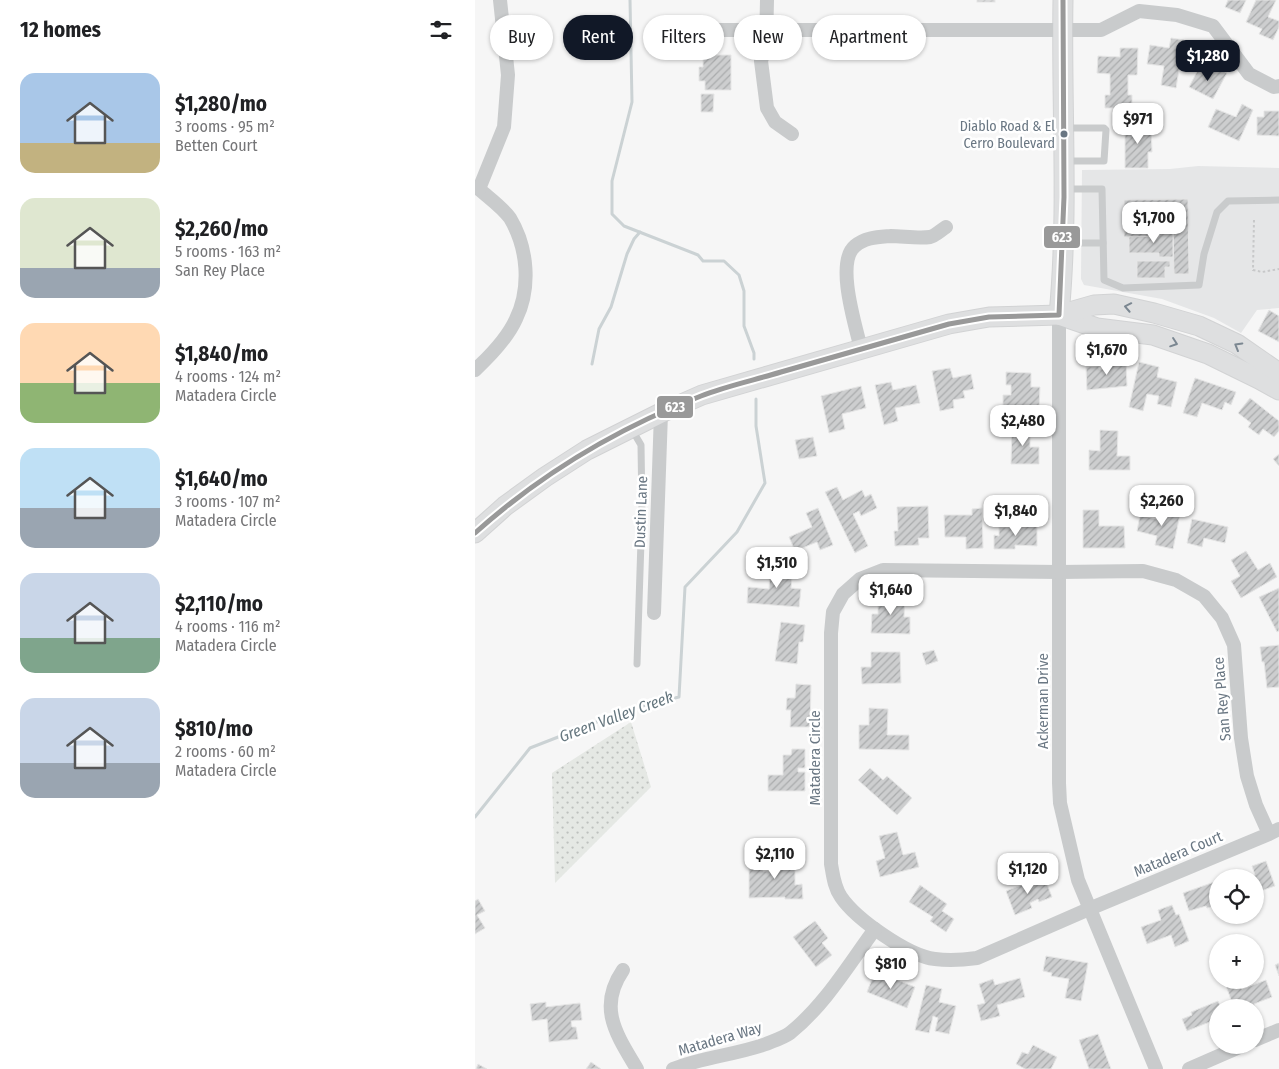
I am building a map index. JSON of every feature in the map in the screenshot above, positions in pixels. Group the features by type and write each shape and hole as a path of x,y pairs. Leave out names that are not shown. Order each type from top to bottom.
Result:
{"street":[{"path":"475,370 486,360 516,319 525,291 525,262 520,239 509,218 477,188 505,127 507,75 500,0"},
{"path":"766,15 767,0"},
{"path":"1059,315 1062,287 1064,190 1063,0"},
{"path":"802,30 1101,30 1139,11 1177,15 1213,26 1249,74 1274,86 1279,86"},
{"path":"761,60 767,108 775,122 792,134"},
{"path":"861,349 848,292 848,254 865,239 892,236 930,237 946,227"},
{"path":"475,532 505,506 587,450 702,395 949,324 989,317 1059,315 1094,305 1113,304 1199,326 1218,334 1279,373"},
{"path":"1059,315 1097,328 1153,335 1208,354 1279,390"},
{"name":"Ackerman Drive","path":"1059,315 1059,783 1061,803 1070,851 1078,880 1156,1069"},
{"name":"Dustin Lane","path":"655,612 661,413"},
{"name":"Matadera Circle","path":"1059,572 883,570 860,579 843,594 833,612 831,634 831,864 834,881 840,895 849,906 875,929 916,954 934,959 958,960 977,958 1089,909"},
{"name":"San Rey Place","path":"1059,572 1143,571 1177,580 1204,596 1222,618 1234,645 1241,738 1247,776 1256,805 1274,832"},
{"name":"Matadera Court","path":"1089,909 1274,832"},
{"name":"Matadera Way","path":"673,1069 689,1062 742,1051 765,1044 788,1034 814,1011 875,929"},
{"path":"623,970 615,982 611,994 611,1014 618,1035 637,1069"},
{"path":"1264,1036 1279,1030"},
{"path":"1189,1069 1223,1054"}],"lane":[{"path":"1063,128 1104,128 1106,130 1104,161 1063,162"},
{"path":"1064,190 1102,190 1104,280 1123,288 1199,285 1204,254 1217,212 1228,201 1279,200"},
{"path":"1063,243 1103,243"},
{"path":"631,428 641,445 642,510 637,664"}],"path":[{"path":"1254,220 1253,270 1262,272 1279,269"}],"shaded area":[{"path":"1198,166 1279,168 1279,308 1257,310 1241,333 1214,318 1162,299 1084,285 1081,279 1082,170 1170,169"},
{"path":"631,722 651,787 555,883 552,773"}],"building":[{"path":"977,0 995,0 995,2 977,2"},
{"path":"1228,0 1246,0 1240,13 1225,7"},
{"path":"1256,0 1276,0 1268,17 1279,21 1279,27 1273,40 1259,34 1262,29 1246,22"},
{"path":"1171,38 1184,40 1176,88 1161,85 1164,66 1147,64 1150,45 1169,48"},
{"path":"1120,48 1138,48 1137,75 1128,75 1128,95 1132,95 1132,108 1105,108 1105,95 1110,95 1110,74 1097,73 1098,56 1120,57"},
{"path":"724,55 731,55 731,90 705,90 705,81 699,81 699,67 703,67 703,60 724,60"},
{"path":"1215,67 1227,73 1213,99 1189,87 1199,68 1211,75"},
{"path":"701,94 714,94 713,112 701,112"},
{"path":"1242,104 1253,110 1239,141 1208,127 1216,109 1236,117"},
{"path":"1264,111 1279,111 1279,136 1257,135 1257,117 1264,117"},
{"path":"1125,124 1151,124 1152,152 1148,152 1148,168 1125,168"},
{"path":"1188,199 1189,274 1174,274 1173,230 1159,230 1159,236 1124,237 1124,200"},
{"path":"1159,230 1173,230 1173,257 1159,257 1159,253 1129,253 1129,237 1159,236"},
{"path":"1137,261 1170,261 1170,267 1165,267 1165,278 1137,278"},
{"path":"1269,310 1279,316 1279,342 1258,331"},
{"path":"1126,362 1127,386 1087,390 1086,367 1099,366 1099,369 1107,369 1107,363"},
{"path":"1139,362 1159,367 1157,377 1177,382 1171,407 1157,404 1159,396 1147,394 1143,411 1129,407"},
{"path":"950,368 953,378 971,374 974,389 963,391 965,398 953,400 954,408 940,411 932,371"},
{"path":"1006,372 1031,373 1031,387 1040,387 1039,409 1003,409 1003,395 1011,395 1011,385 1006,385"},
{"path":"1195,378 1236,392 1231,405 1225,402 1222,410 1202,403 1197,417 1183,413"},
{"path":"891,382 893,390 916,385 920,403 895,408 898,421 884,425 875,385"},
{"path":"861,386 866,408 842,414 845,429 829,433 821,396"},
{"path":"1250,398 1279,421 1279,431 1274,437 1263,429 1259,435 1248,427 1251,423 1238,413"},
{"path":"1012,425 1030,426 1030,447 1039,447 1039,464 1011,464"},
{"path":"1100,430 1118,431 1117,456 1130,456 1130,470 1089,470 1089,450 1100,451"},
{"path":"813,437 817,456 799,459 795,440"},
{"path":"1279,454 1279,466 1273,459"},
{"path":"837,487 843,500 862,490 865,497 871,494 877,508 861,516 859,511 853,514 868,546 855,553 825,492"},
{"path":"928,506 929,538 918,538 919,545 895,546 894,531 898,531 897,507"},
{"path":"1167,506 1181,509 1173,549 1155,545 1157,536 1137,531 1140,515 1164,521"},
{"path":"818,508 833,545 820,550 817,542 795,551 789,537 812,527 806,513"},
{"path":"982,508 983,548 966,549 966,537 945,537 944,515 972,515 972,509"},
{"path":"1083,510 1099,510 1099,526 1124,526 1125,548 1083,548"},
{"path":"1192,519 1228,527 1225,543 1204,538 1202,547 1187,543"},
{"path":"1013,524 1037,524 1037,546 1015,545 1015,549 994,549 994,535 999,536 999,527 1013,527"},
{"path":"1246,551 1258,570 1270,563 1277,577 1241,598 1231,581 1240,576 1231,560"},
{"path":"771,563 793,565 791,588 801,589 799,607 747,603 748,587 769,589"},
{"path":"1279,588 1279,631 1277,632 1259,597"},
{"path":"888,592 905,592 904,617 910,617 910,634 871,633 872,614 878,614 878,599 888,599"},
{"path":"781,622 805,625 803,642 799,642 797,664 775,661"},
{"path":"1279,645 1279,687 1267,688 1260,647"},
{"path":"934,650 938,661 926,665 922,653"},
{"path":"871,652 900,652 901,683 862,684 861,667 871,667"},
{"path":"796,684 811,685 810,727 790,727 791,710 786,710 787,698 795,698"},
{"path":"869,708 888,709 887,735 909,735 909,750 859,749 859,725 869,725"},
{"path":"792,749 805,749 805,768 798,768 798,772 805,772 805,791 768,791 768,775 783,775 783,755 791,755"},
{"path":"870,768 883,780 887,776 912,798 897,815 858,780"},
{"path":"897,832 903,855 915,852 919,867 880,877 876,861 885,858 879,836"},
{"path":"792,851 792,859 795,859 795,885 802,884 803,899 785,899 785,897 749,898 749,869 752,869 752,860 763,860 763,871 779,871 779,852"},
{"path":"1266,861 1275,886 1264,890 1264,869 1253,869 1252,866"},
{"path":"1044,876 1052,897 1039,902 1038,899 1030,903 1032,908 1015,915 1006,891"},
{"path":"1209,884 1209,907 1206,906 1189,911 1183,893"},
{"path":"920,885 947,904 942,911 954,919 946,932 930,921 933,917 909,902"},
{"path":"478,899 485,911 477,915 485,928 475,934 475,901"},
{"path":"1172,905 1176,915 1179,914 1189,941 1175,947 1171,935 1147,944 1141,927 1161,920 1158,910"},
{"path":"815,921 828,938 822,943 832,955 816,967 793,937"},
{"path":"1046,956 1088,963 1081,1001 1065,998 1069,979 1051,976 1052,973 1043,971"},
{"path":"1279,963 1279,976 1275,965"},
{"path":"875,971 915,987 907,1008 867,992"},
{"path":"1020,978 1025,997 997,1005 1000,1016 981,1021 977,1005 985,1003 979,984 993,979 995,985"},
{"path":"1266,980 1272,997 1264,1000 1231,999 1227,989 1264,989 1264,981"},
{"path":"926,985 942,989 939,1002 956,1006 949,1034 935,1031 938,1018 933,1016 929,1033 915,1030"},
{"path":"546,1002 546,1007 580,1003 582,1020 571,1021 572,1027 576,1027 578,1039 549,1042 547,1019 532,1021 530,1004"},
{"path":"1209,1005 1209,1022 1187,1031 1182,1019 1192,1015 1191,1012"},
{"path":"1098,1034 1111,1069 1089,1069 1079,1040"},
{"path":"1033,1045 1057,1057 1051,1069 1025,1069 1016,1064 1022,1052 1028,1054"},
{"path":"591,1062 601,1069 586,1069"},
{"path":"478,1064 487,1069 476,1069"}],"waterway":[{"name":"Green Valley Creek","path":"630,0 632,102 612,181 612,214 624,226 698,255 703,261 724,261 739,275 744,291 744,326 754,353 754,359"},
{"path":"592,364 599,329 611,307 627,254 634,239 640,232"},
{"name":"Green Valley Creek","path":"475,817 530,748 630,709 679,697 685,587 737,532 765,483 756,426 756,399"}],"transit line":[{"name":"623","path":"475,533 526,491 582,454 640,423 711,392 949,324 989,317 1059,315 1064,197 1063,0"}],"place":[{"name":"Diablo Road & El Cerro Boulevard","path":"1064,134"}]}
